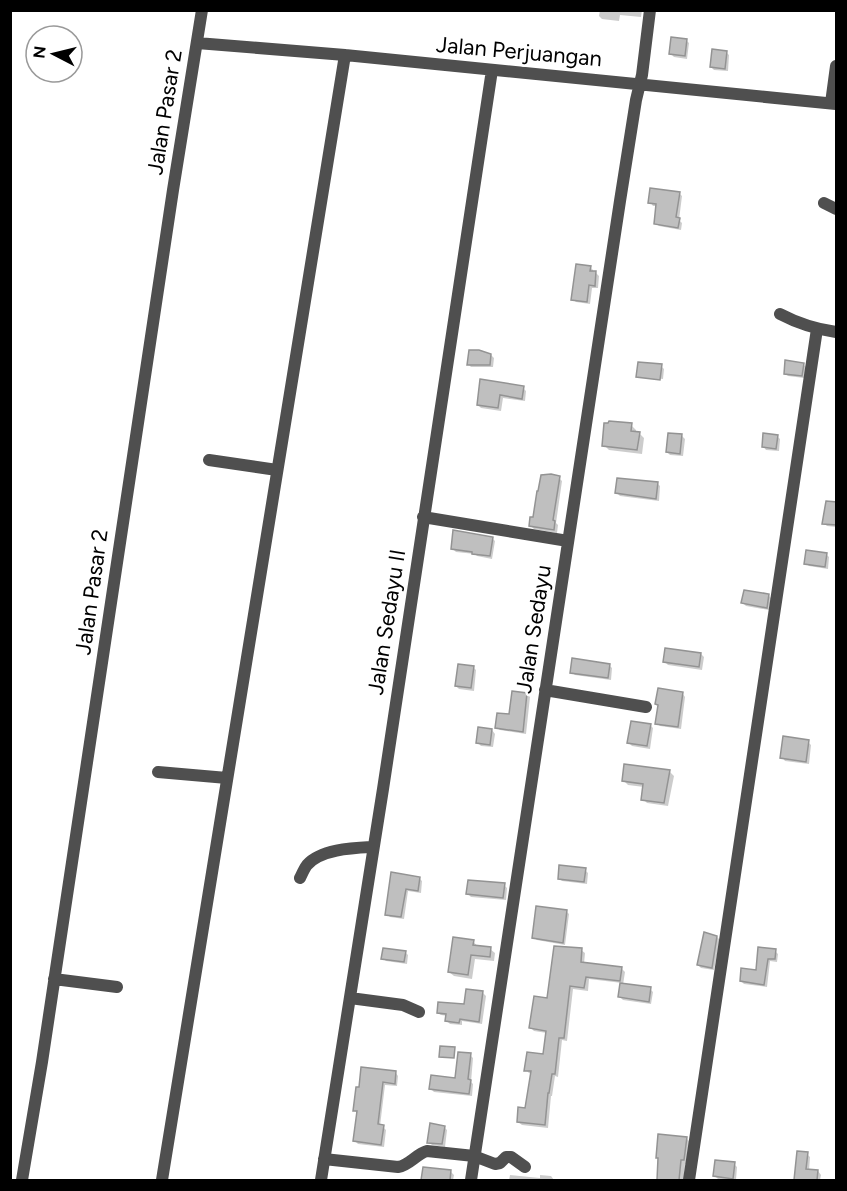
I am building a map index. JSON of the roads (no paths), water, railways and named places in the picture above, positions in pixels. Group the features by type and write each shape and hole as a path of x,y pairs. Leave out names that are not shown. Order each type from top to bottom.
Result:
{"street":[{"name":"Jalan Pasar 2","path":"22,1178 42,1062 202,10"},
{"name":"Jalan Sedayu","path":"471,1180 650,10"},
{"name":"Jalan Perjuangan","path":"197,44 345,55 834,104"},
{"path":"162,1180 345,55"},
{"path":"834,104 837,66"},
{"name":"Jalan Sedayu II","path":"321,1180 492,70"},
{"path":"824,203 837,209"},
{"path":"780,314 799,324 837,332"},
{"path":"689,1180 817,329"},
{"path":"209,460 277,470"},
{"path":"423,517 568,541"},
{"path":"545,690 646,707"},
{"path":"158,772 227,778"},
{"path":"300,878 306,866 316,858 330,852 373,847"},
{"path":"54,979 117,987"},
{"path":"350,998 403,1005 419,1012"},
{"path":"324,1159 398,1167 407,1164 424,1151 474,1156 495,1164 500,1163 506,1157 511,1157 525,1167"}]}
